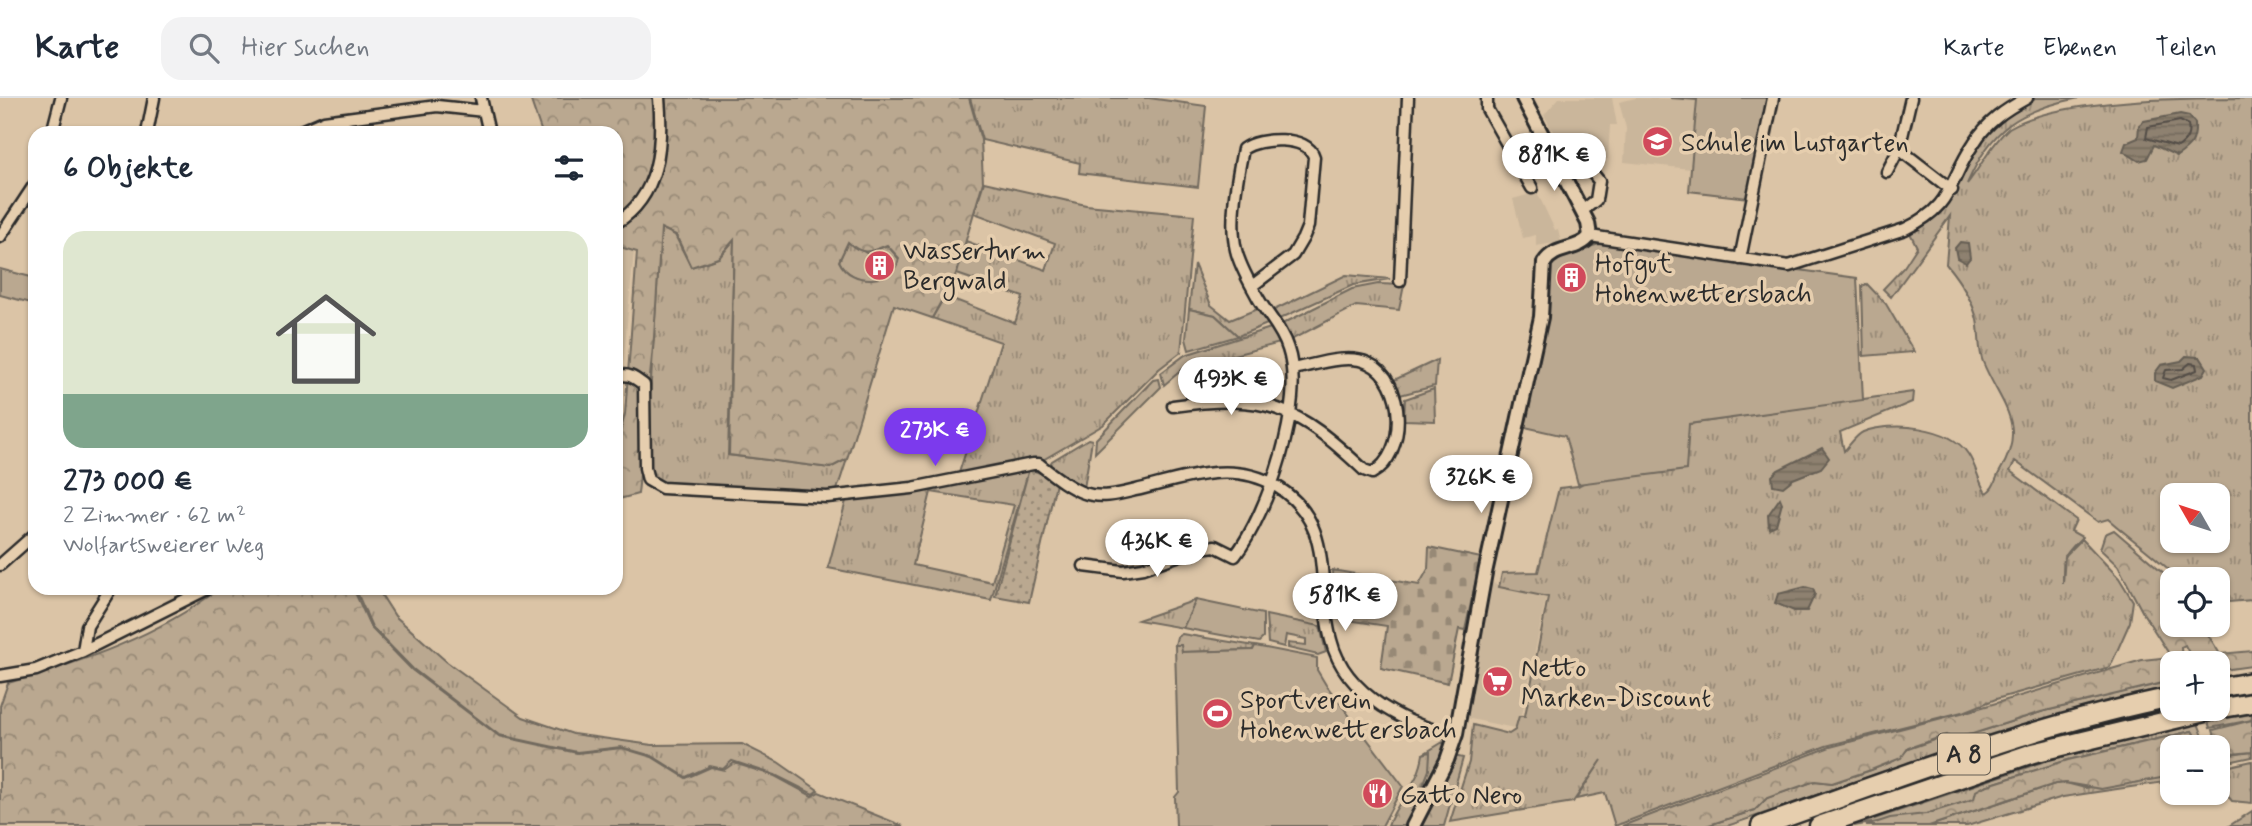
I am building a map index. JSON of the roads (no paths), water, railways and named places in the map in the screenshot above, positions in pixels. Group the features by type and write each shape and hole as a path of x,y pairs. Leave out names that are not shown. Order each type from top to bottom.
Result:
{"highway":[{"path":"2230,686 2252,682"},
{"name":"A 8","path":"1761,826 2058,724 2160,700"},
{"name":"A 8","path":"2230,707 2252,703"},
{"name":"A 8","path":"1819,826 2033,753 2167,721"}],"street":[{"path":"54,126 61,98"},
{"path":"148,126 154,98"},
{"path":"481,98 487,126"},
{"path":"623,217 638,205 651,185 661,145 659,98"},
{"path":"1399,281 1408,98"},
{"path":"1488,98 1486,108 1532,188"},
{"path":"1413,826 1439,776 1456,734 1485,573 1541,317 1544,263 1552,253 1583,243 1590,236 1590,227 1523,98"},
{"path":"1740,259 1773,98"},
{"path":"1888,172 1899,149 1911,98"},
{"path":"1590,236 1789,266 1913,226 1936,211 1952,190 1972,145 1986,127 2005,110 2027,98"},
{"path":"312,126 324,121 437,106 484,111"},
{"path":"1084,566 1123,571 1143,568 1200,548 1215,546 1236,556 1262,512 1272,484 1290,411 1293,369 1282,334 1252,286 1242,267 1234,234 1243,149 1256,142 1304,144 1312,149 1314,158 1308,226 1293,255 1252,286"},
{"path":"1899,149 1952,190"},
{"path":"1526,175 1556,161 1591,171 1599,181 1597,200 1582,211"},
{"path":"0,237 28,195"},
{"path":"1173,406 1250,402 1290,411 1315,428 1364,470 1372,473 1380,469 1391,453 1398,418 1387,379 1377,368 1363,361 1351,360 1293,369"},
{"path":"623,376 644,385 645,468 648,480 662,488 827,498 912,488 1029,464 1042,467 1086,494 1112,496 1218,471 1243,473 1272,484 1294,500 1316,535 1323,563 1329,631 1335,653 1348,674 1367,695 1399,716 1456,734"},
{"path":"0,565 28,540"},
{"path":"83,651 87,626 107,595"},
{"path":"5,675 36,670 83,651 195,595"}],"water":[{"path":"2180,114 2189,116 2195,123 2195,129 2192,142 2177,156 2154,145 2147,159 2139,161 2123,151 2126,143 2138,138 2139,125 2144,121"},
{"path":"1960,242 1968,243 1970,258 1966,263 1957,258 1955,248"},
{"path":"2186,356 2200,357 2207,368 2203,375 2172,388 2155,381 2155,373 2161,365 2181,361"},
{"path":"1822,448 1829,458 1821,468 1793,479 1783,487 1773,485 1772,476 1778,470"},
{"path":"1780,498 1782,503 1776,525 1769,528 1768,515"},
{"path":"1805,587 1813,589 1815,594 1807,611 1794,611 1775,603 1778,594"}],"place":[{"name":"Schule im Lustgarten","path":"1658,142"},
{"name":"Wasserturm Bergwald","path":"880,265"},
{"name":"Hofgut Hohenwettersbach","path":"1572,278"},
{"name":"Netto Marken-Discount","path":"1498,682"},
{"name":"Sportverein Hohenwettersbach","path":"1217,714"},
{"name":"Gatto Nero","path":"1377,794"}]}
